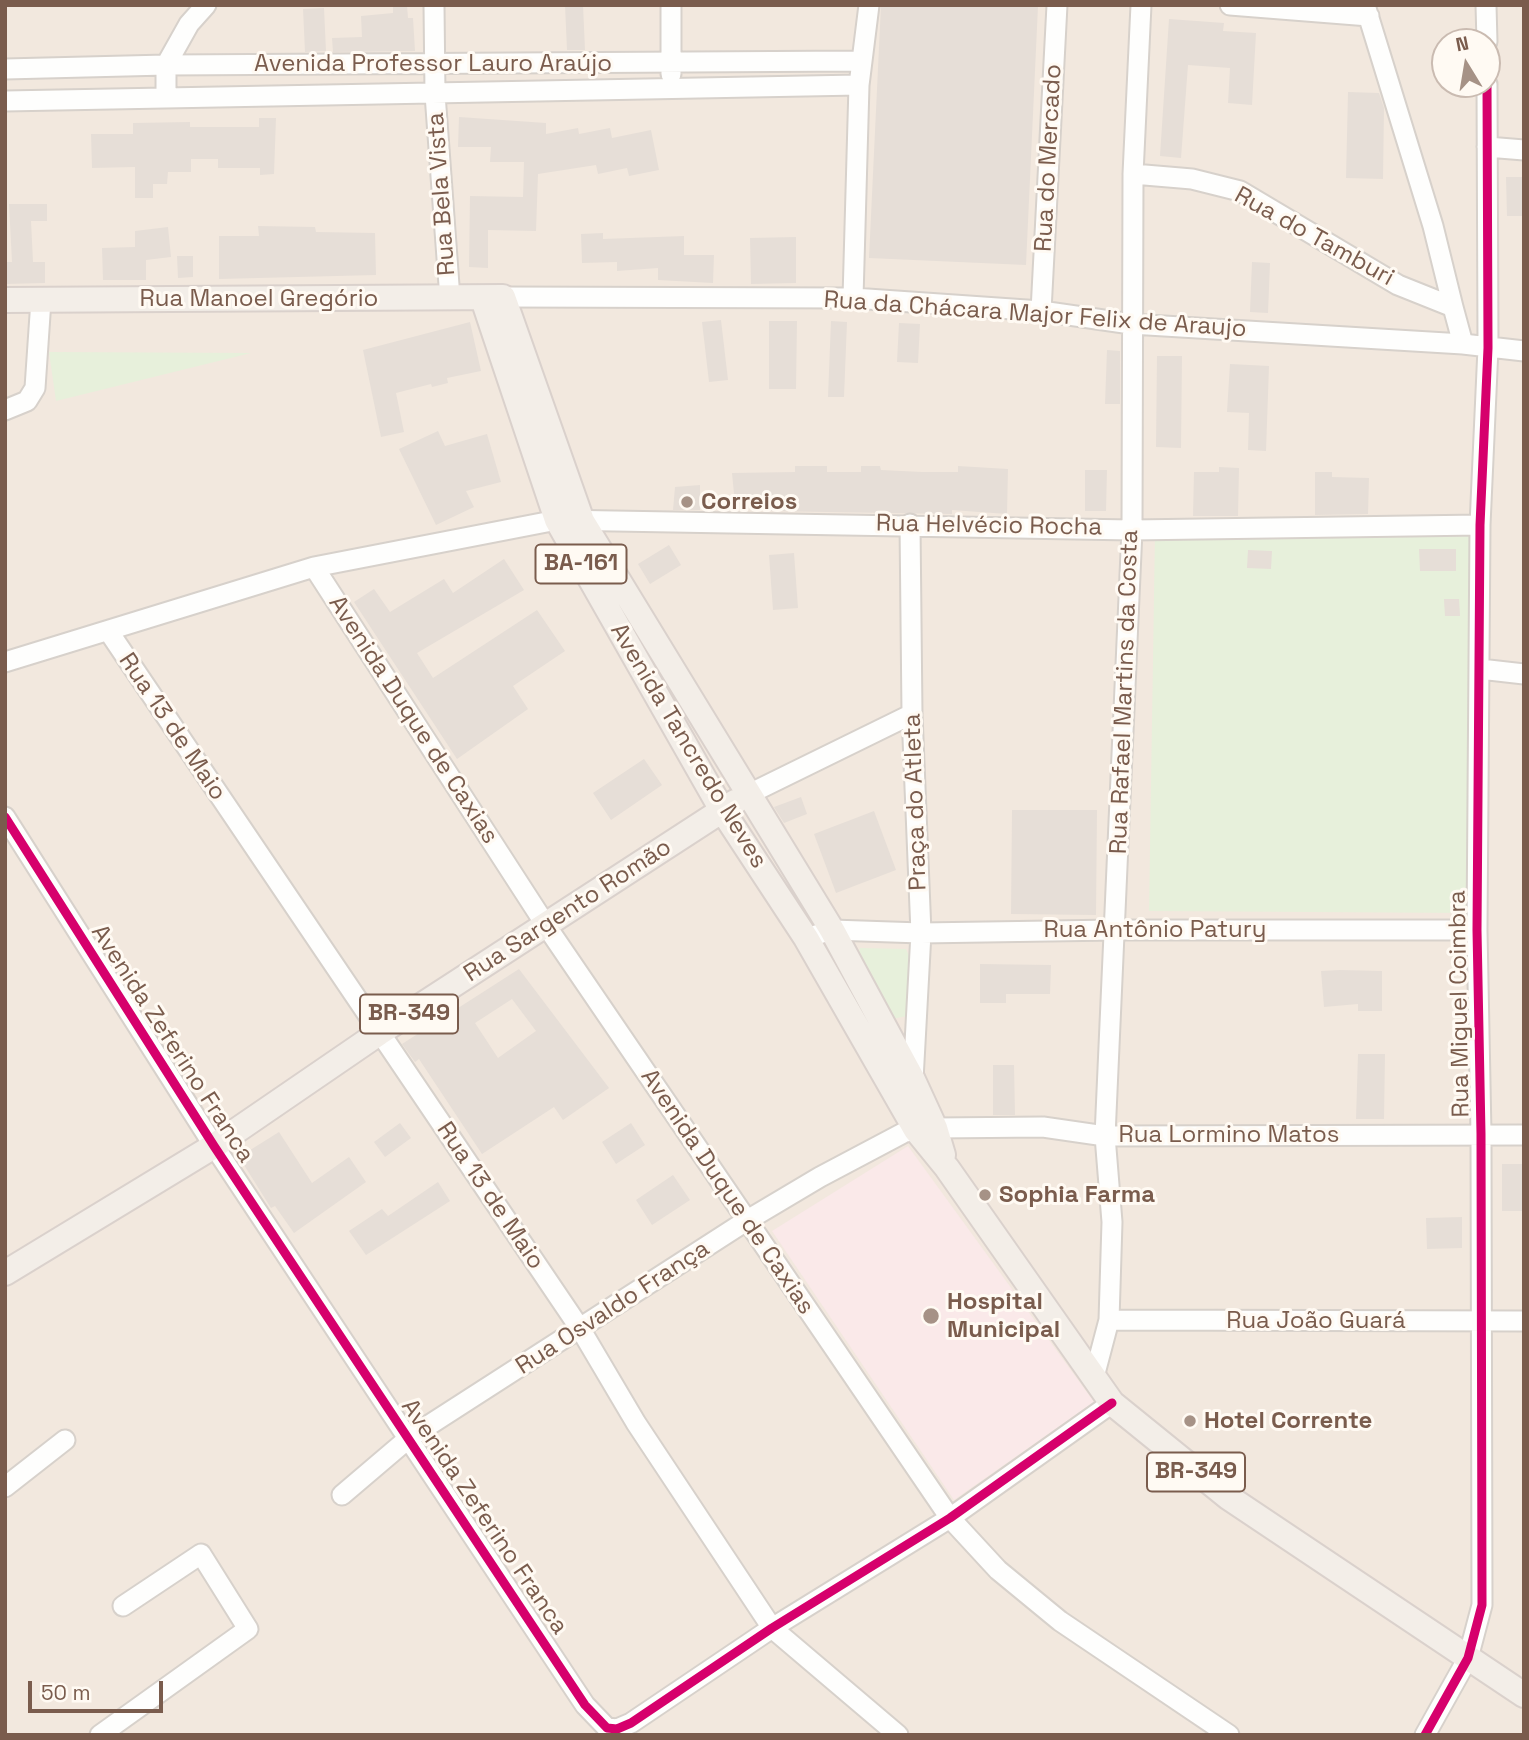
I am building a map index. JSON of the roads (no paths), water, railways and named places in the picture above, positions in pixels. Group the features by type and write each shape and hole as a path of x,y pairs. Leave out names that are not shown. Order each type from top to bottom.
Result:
{"main road":[{"name":"Rua Manoel Gregório","path":"8,303 41,300 493,298"},
{"name":"Avenida Tancredo Neves","path":"493,298 556,520 722,810 806,938 926,1129 947,1168 1112,1403 1228,1497 1524,1695"},
{"name":"Avenida Tancredo Neves","path":"493,298 582,521 751,793 832,930 913,1080 926,1129"},
{"name":"Rua Sargento Romão","path":"5,1273 214,1146 379,1033 751,793"}],"street":[{"path":"166,97 166,65 189,24 206,5"},
{"name":"Rua Bela Vista","path":"434,5 435,94 450,299"},
{"path":"671,5 671,88"},
{"path":"853,298 860,61 869,5"},
{"name":"Rua do Mercado","path":"1041,311 1057,5"},
{"name":"Rua Rafael Martins da Costa","path":"1094,1377 1109,1320 1112,1222 1105,1136 1132,530 1133,174 1141,5"},
{"path":"1230,5 1367,11 1433,226 1464,344"},
{"path":"1486,5 1487,28"},
{"name":"Avenida Professor Lauro Araújo","path":"5,69 166,65 435,66 860,61"},
{"name":"Avenida Professor Lauro Araújo","path":"5,100 859,85"},
{"name":"Rua Miguel Coimbra","path":"1468,1658 1482,1605 1481,1134 1477,930 1480,525 1488,348 1487,98"},
{"path":"1487,147 1524,150"},
{"name":"Rua do Tamburi","path":"1133,174 1192,179 1240,191 1398,285 1453,307"},
{"name":"Rua da Chácara Major Felix de Araujo","path":"493,298 853,298 1041,311 1131,324 1464,344 1524,351"},
{"path":"5,411 27,401 35,387 41,300"},
{"name":"Rua Helvécio Rocha","path":"5,662 314,567 556,520 911,524 1132,530 1480,525"},
{"name":"Praça do Atleta","path":"911,524 912,714 921,933 913,1080"},
{"name":"Avenida Duque de Caxias","path":"314,567 547,927 950,1518 998,1570 1060,1621 1229,1735"},
{"name":"Rua 13 de Maio","path":"109,632 581,1330 636,1423 772,1628 898,1735"},
{"path":"1480,669 1524,674"},
{"path":"751,793 912,714"},
{"name":"Avenida Zeferino Franca","path":"5,817 214,1146 585,1705 607,1728 617,1729 631,1723 772,1628 950,1518 1112,1403"},
{"name":"Rua Antônio Patury","path":"806,938 832,930 921,933 1477,930"},
{"name":"Rua Lormino Matos","path":"926,1129 1043,1127 1105,1136 1524,1135"},
{"name":"Rua Osvaldo França","path":"342,1495 409,1438 581,1330 746,1221 893,1137 926,1129"},
{"name":"Rua João Guará","path":"1109,1320 1524,1321"},
{"path":"5,1487 65,1440"},
{"path":"100,1735 248,1629 201,1554 123,1606"},
{"path":"1424,1735 1468,1658"}],"place":[{"name":"Correios","path":"687,502"},
{"name":"Sophia Farma","path":"985,1195"},
{"name":"Hospital Municipal","path":"931,1316"},
{"name":"Hotel Corrente","path":"1190,1421"}]}
